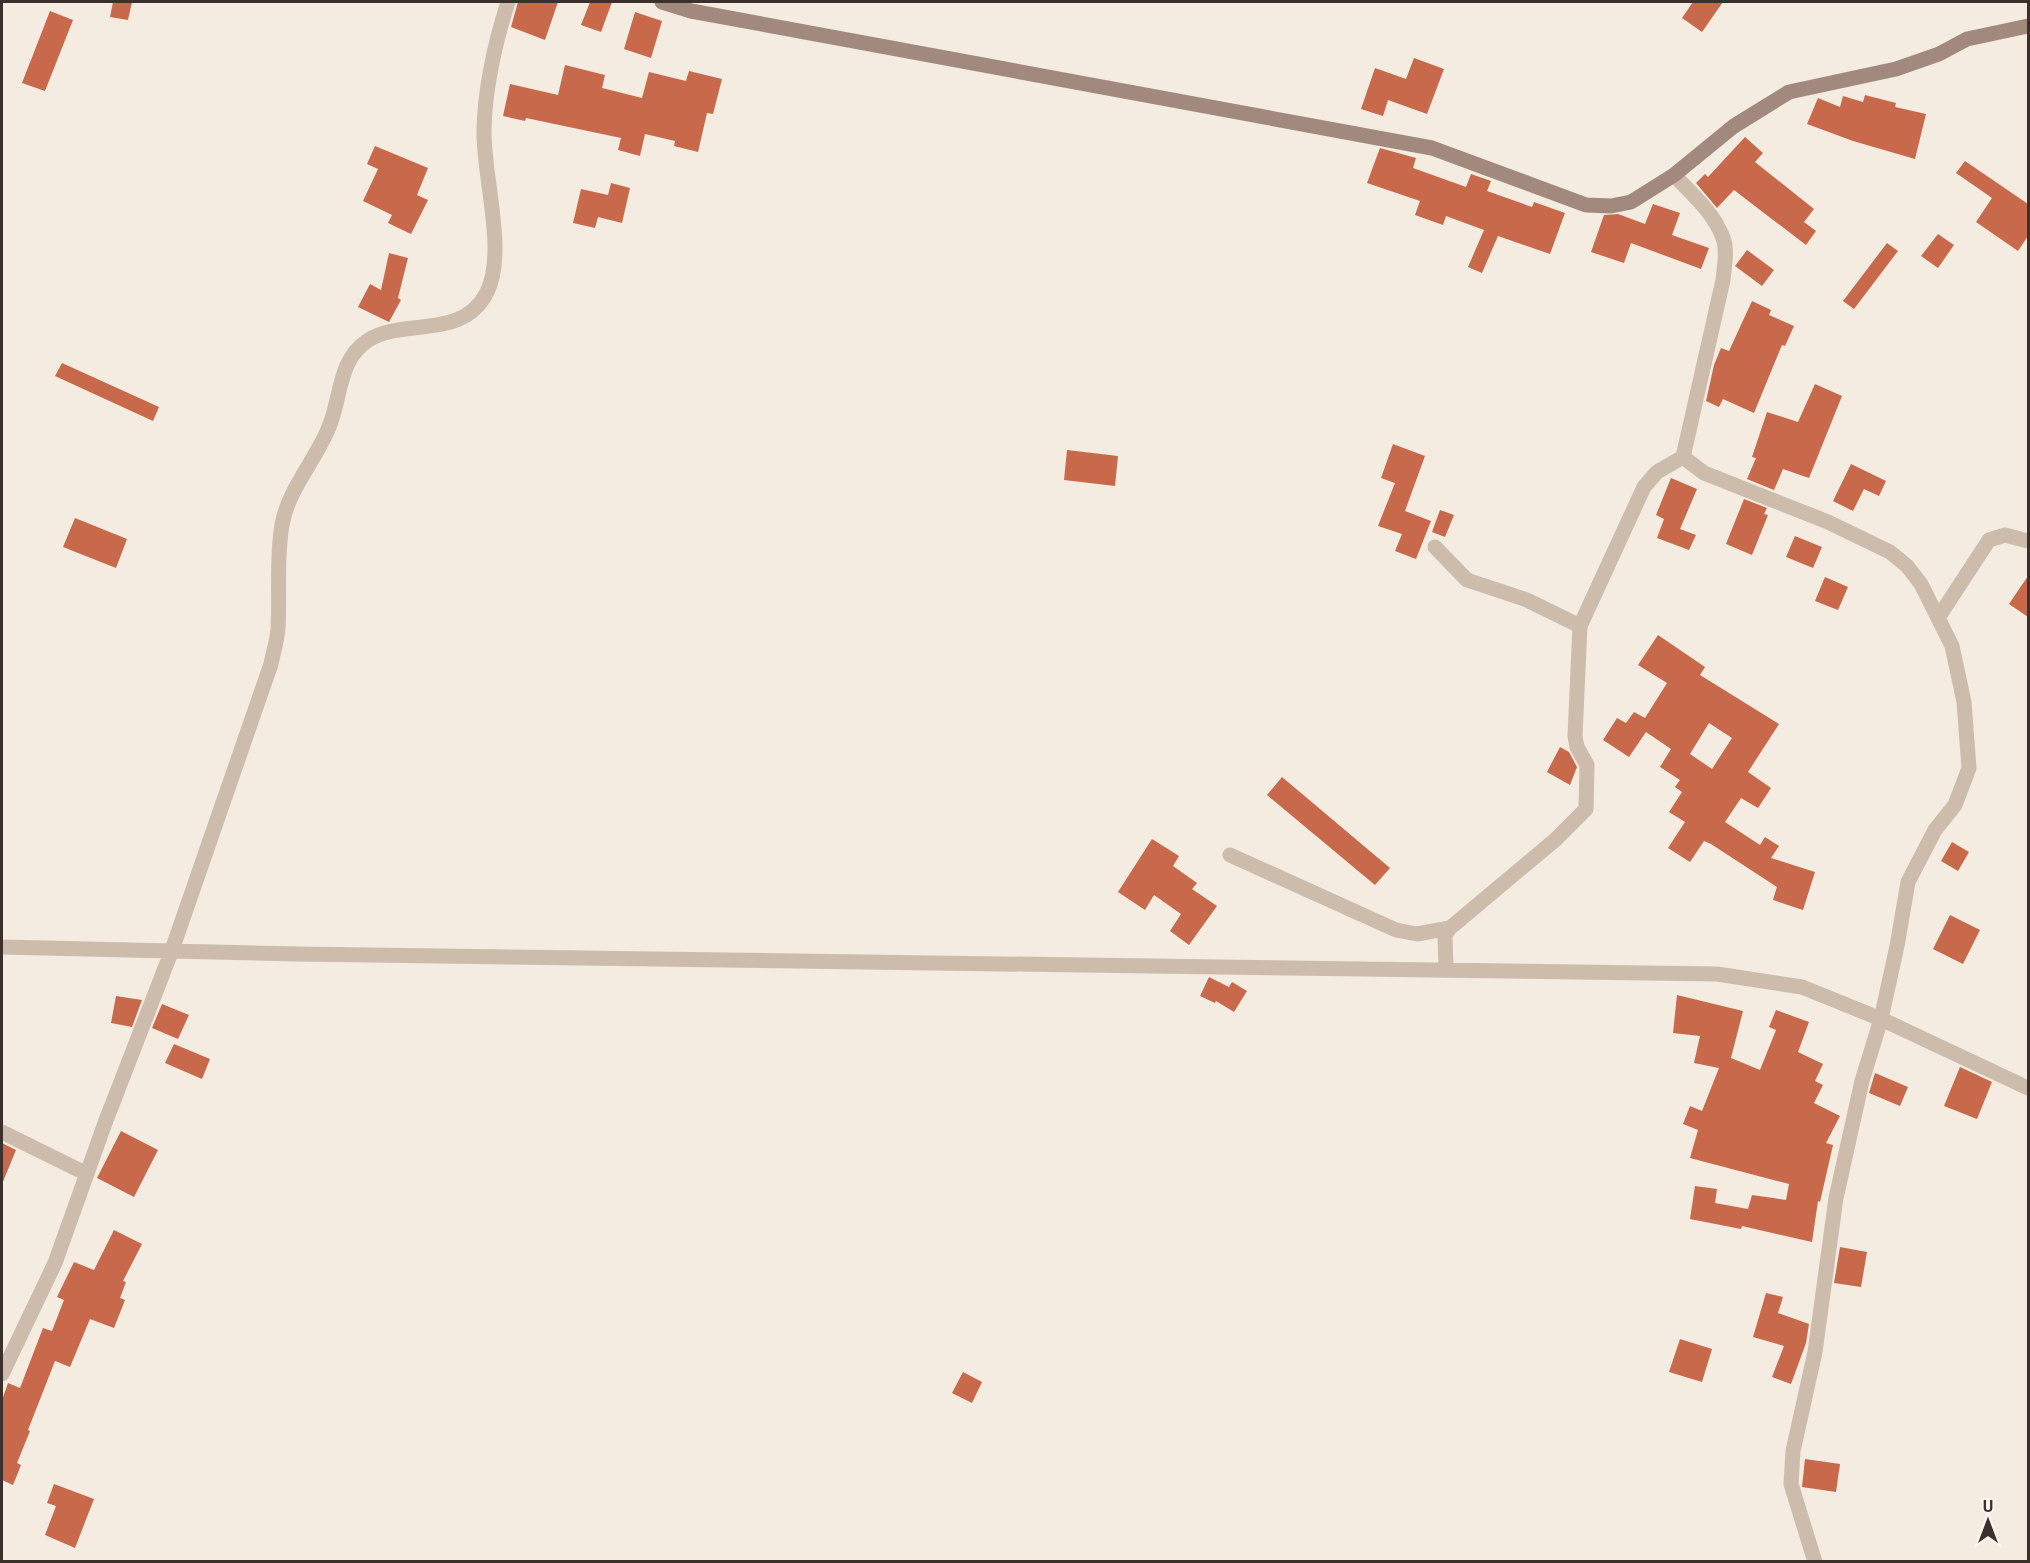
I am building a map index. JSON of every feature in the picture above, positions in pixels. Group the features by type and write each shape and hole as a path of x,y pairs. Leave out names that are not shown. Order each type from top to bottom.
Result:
{"street":[{"path":"2,1374 55,1263 171,950 271,664 278,632 279,550 282,522 296,488 330,426 344,372 354,353 380,333 453,323 476,308 486,294 494,275 484,131 493,49 508,2"},
{"path":"662,2 692,11 1432,148 1586,205 1611,206 1631,202 1674,176 1734,126 1789,92 1896,69 1940,54 1967,39 2028,26"},
{"path":"1446,969 1445,935 1450,928 1556,840 1586,809 1587,765 1577,747 1575,736 1580,626 1644,488 1657,472 1683,456 1723,280 1724,239 1707,210 1674,176"},
{"path":"1683,456 1704,473 1828,522 1890,552 1907,566 1921,584 1952,646 1964,702 1969,768 1955,805 1935,830 1908,882 1881,1019 1862,1081 1836,1198 1815,1352 1793,1451 1791,1484 1815,1562"},
{"path":"1938,618 1989,540 2005,535 2028,542"},
{"path":"1435,547 1450,566 1467,580 1527,600 1580,626"},
{"path":"1230,855 1396,930 1418,934 1450,928"},
{"path":"2,947 298,954 1717,974 1802,987 1881,1019 2028,1088"},
{"path":"2,1132 87,1174"}],"building":[{"path":"113,2 132,2 128,20 110,17"},
{"path":"518,2 558,2 545,40 511,27"},
{"path":"590,2 612,2 601,32 581,25"},
{"path":"1693,2 1723,2 1702,32 1682,18"},
{"path":"50,11 73,20 45,91 22,83"},
{"path":"635,12 662,21 651,58 624,49"},
{"path":"1414,58 1444,69 1427,114 1388,100 1383,116 1361,109 1375,68 1406,79"},
{"path":"565,65 605,75 602,88 642,98 649,72 686,81 689,71 722,79 713,114 707,113 698,152 674,146 675,141 645,134 640,156 618,150 621,138 526,118 525,121 503,116 510,84 558,95"},
{"path":"1865,95 1896,103 1895,107 1926,114 1915,159 1853,141 1807,124 1818,98 1840,107 1843,96 1863,102"},
{"path":"1745,137 1763,153 1755,162 1814,209 1804,222 1816,231 1806,245 1734,190 1717,208 1696,183 1705,174 1708,177"},
{"path":"375,146 428,168 417,195 428,200 411,234 388,223 392,215 363,201 378,169 367,164"},
{"path":"1380,148 1416,158 1413,168 1466,187 1471,174 1491,181 1487,191 1532,207 1534,202 1565,213 1550,254 1498,236 1482,273 1468,267 1484,230 1446,216 1443,225 1415,215 1420,201 1367,183"},
{"path":"1965,161 2028,204 2028,236 2018,251 1976,222 1992,198 1956,173"},
{"path":"611,183 630,188 622,223 598,217 595,228 573,223 581,189 608,195"},
{"path":"1653,204 1680,213 1672,235 1709,248 1701,269 1631,243 1624,263 1591,252 1604,215 1618,214 1645,224"},
{"path":"1938,234 1954,245 1938,268 1921,256"},
{"path":"1887,243 1898,251 1854,309 1843,301"},
{"path":"1747,250 1774,270 1762,286 1735,266"},
{"path":"389,253 408,258 398,298 401,300 389,322 358,307 370,284 381,290"},
{"path":"1752,301 1771,310 1769,315 1794,326 1785,346 1782,345 1754,413 1723,399 1719,407 1706,401 1714,365 1721,348 1729,351"},
{"path":"62,363 159,407 153,421 55,376"},
{"path":"1815,384 1842,396 1809,478 1783,469 1774,490 1747,479 1756,458 1752,457 1767,412 1798,422"},
{"path":"1393,444 1425,456 1405,511 1431,521 1416,559 1395,551 1402,534 1378,526 1395,483 1381,478"},
{"path":"1067,450 1118,456 1115,486 1064,480"},
{"path":"1851,464 1886,481 1879,496 1864,489 1853,511 1833,501"},
{"path":"1671,478 1697,489 1680,529 1696,535 1689,550 1657,538 1664,519 1656,515"},
{"path":"1744,499 1767,508 1764,514 1768,515 1752,555 1726,544"},
{"path":"1440,510 1454,515 1445,537 1432,532"},
{"path":"75,518 127,539 116,568 63,547"},
{"path":"1795,536 1822,547 1813,568 1786,557"},
{"path":"2028,576 2028,617 2009,604"},
{"path":"1825,577 1848,587 1838,610 1815,601"},
{"path":"1658,635 1705,667 1700,675 1779,724 1748,772 1771,788 1758,808 1741,798 1725,822 1760,845 1765,837 1779,846 1771,858 1815,872 1803,910 1773,900 1777,887 1711,844 1704,841 1690,862 1668,848 1685,822 1669,812 1682,792 1675,787 1680,780 1660,767 1671,749 1646,732 1629,757 1603,740 1617,718 1626,723 1634,712 1645,718 1667,683 1638,665","holes":["1709,723 1732,738 1712,769 1690,754"]},
{"path":"1560,747 1569,752 1577,767 1570,785 1547,772"},
{"path":"1282,777 1390,868 1375,885 1267,795"},
{"path":"1152,839 1179,856 1173,866 1197,883 1192,889 1217,906 1189,945 1170,931 1181,914 1154,895 1145,910 1118,892"},
{"path":"1952,842 1969,852 1958,871 1941,861"},
{"path":"1950,915 1980,930 1963,964 1933,949"},
{"path":"1209,977 1229,987 1232,982 1247,991 1234,1012 1216,1001 1215,1003 1200,996"},
{"path":"1677,995 1743,1011 1731,1058 1760,1070 1776,1030 1769,1027 1776,1010 1809,1022 1798,1052 1823,1064 1815,1081 1823,1085 1814,1103 1840,1116 1826,1143 1833,1145 1820,1202 1818,1201 1812,1242 1742,1226 1741,1229 1690,1219 1695,1186 1717,1189 1715,1203 1748,1209 1752,1195 1786,1200 1789,1184 1690,1158 1698,1130 1683,1124 1690,1106 1702,1111 1719,1068 1694,1063 1700,1036 1673,1033"},
{"path":"116,996 142,1000 132,1027 111,1023"},
{"path":"162,1004 189,1015 178,1039 152,1028"},
{"path":"174,1044 210,1059 202,1079 165,1063"},
{"path":"1960,1067 1992,1082 1977,1119 1944,1106"},
{"path":"1875,1073 1908,1087 1900,1106 1869,1093"},
{"path":"121,1131 158,1150 134,1197 97,1178"},
{"path":"2,1143 16,1150 2,1184"},
{"path":"114,1230 142,1244 123,1281 126,1282 120,1298 125,1300 114,1328 90,1319 70,1367 55,1361 28,1430 30,1431 17,1463 21,1465 13,1485 2,1480 2,1400 8,1383 20,1388 43,1328 52,1331 64,1300 57,1297 74,1262 94,1270"},
{"path":"1840,1247 1867,1252 1861,1287 1834,1283"},
{"path":"1766,1293 1783,1297 1778,1313 1809,1324 1806,1343 1791,1384 1772,1377 1784,1346 1753,1337"},
{"path":"1680,1339 1712,1349 1702,1382 1669,1372"},
{"path":"963,1372 982,1382 972,1403 952,1393"},
{"path":"1805,1459 1840,1464 1836,1492 1802,1487"},
{"path":"54,1484 94,1499 75,1548 45,1535 56,1506 47,1503"}]}
